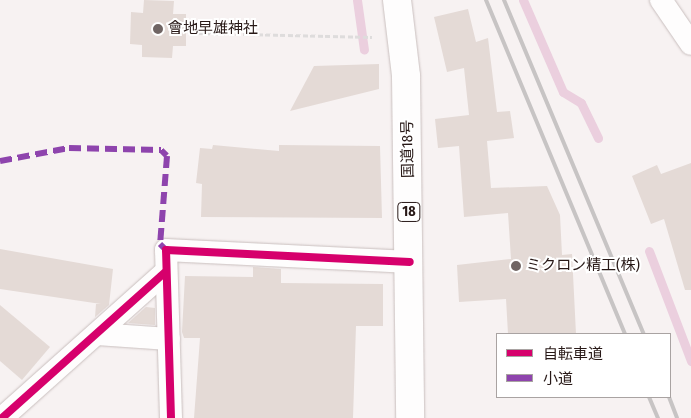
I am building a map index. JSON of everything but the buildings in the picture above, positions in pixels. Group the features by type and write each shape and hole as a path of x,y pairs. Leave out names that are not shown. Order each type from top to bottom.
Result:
{"highway":[{"name":"国道18号","path":"396,2 406,76 410,262 410,418"}],"street":[{"path":"661,0 691,44"},
{"path":"171,418 164,274 166,250 410,262"},
{"path":"2,418 164,274"},
{"path":"97,334 168,339"}],"path":[{"path":"198,33 369,37"}],"waterway":[{"path":"357,0 364,50"},
{"path":"523,0 563,92 581,103 598,138"},
{"path":"649,251 691,361"}],"railway":[{"path":"486,0 625,333"},
{"path":"504,0 644,333"},
{"path":"649,398 658,418"},
{"path":"669,398 677,418"}],"marked path":[{"path":"0,161 69,148 161,150 167,156 160,244 166,250"}],"cycle path":[{"path":"171,418 166,250 410,262"},
{"path":"2,418 164,273"}],"place":[{"name":"會地早雄神社","path":"158,29"},
{"name":"ミクロン精工(株)","path":"516,266"}]}
